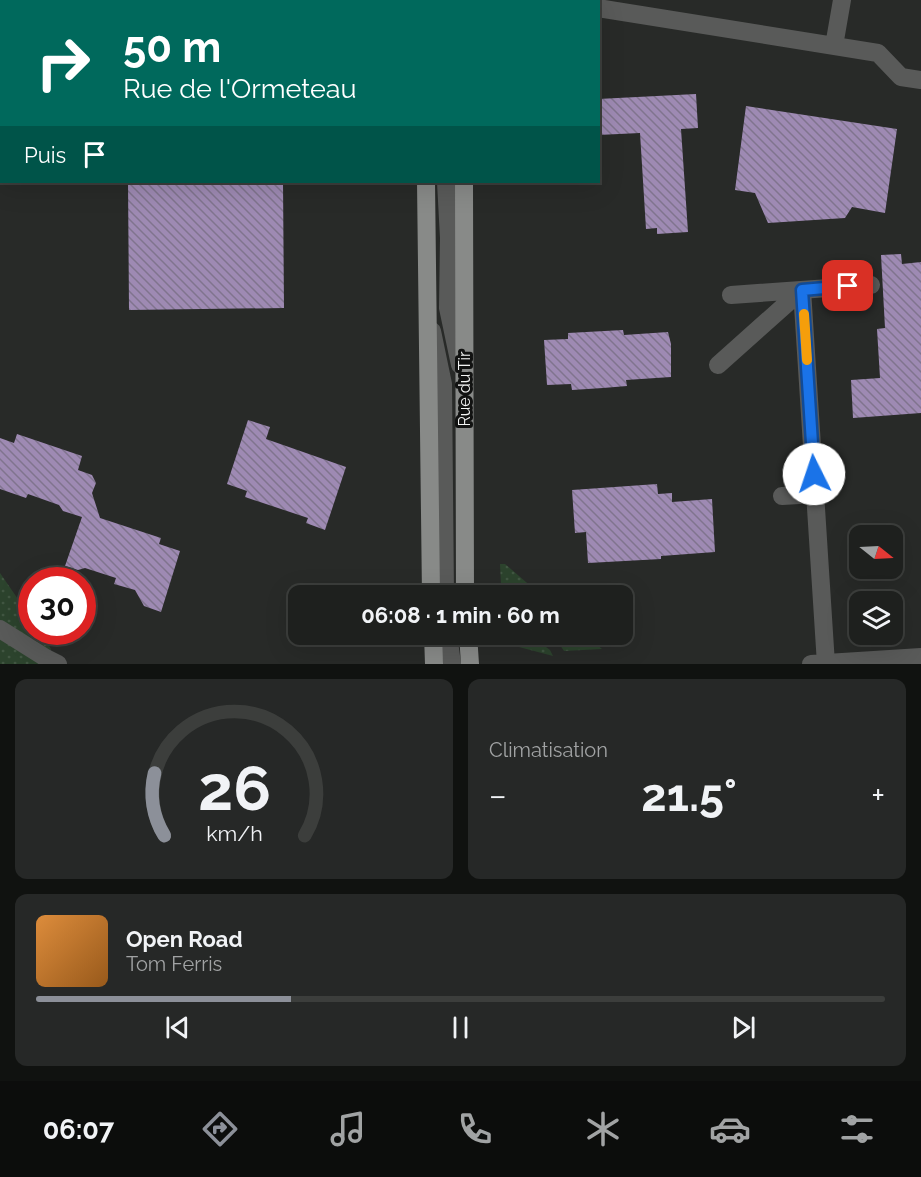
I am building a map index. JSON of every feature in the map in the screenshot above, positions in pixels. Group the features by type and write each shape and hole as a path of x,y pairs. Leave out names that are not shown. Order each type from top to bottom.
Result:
{"main road":[{"name":"Rue du Tir","path":"426,183 431,585"},
{"name":"Rue du Tir","path":"464,183 465,585"},
{"path":"433,645 434,664"},
{"path":"469,645 470,664"}],"street":[{"path":"834,46 842,0"},
{"path":"600,8 878,53 901,77 921,80"},
{"path":"446,183 449,238 448,308 464,388"},
{"path":"732,296 871,285"},
{"path":"718,365 802,290"},
{"path":"802,290 816,494 821,664 921,657"},
{"name":"Rue du Tir","path":"429,314 443,384 446,585"},
{"path":"782,496 816,494"},
{"path":"0,630 58,664"},
{"path":"449,645 452,664"}],"green space":[{"path":"500,564 505,564 529,585 501,585"},
{"path":"0,573 18,599 18,645 48,645 51,649 43,664 0,664"},
{"path":"516,645 543,645 553,656"},
{"path":"560,645 597,645 602,649 564,651"}],"building":[{"path":"696,94 698,128 681,129 688,232 657,234 657,228 646,229 640,133 600,135 600,99"},
{"path":"746,106 897,129 885,213 852,207 845,218 768,223 755,193 735,190"},
{"path":"128,183 283,183 284,308 129,310"},
{"path":"901,254 902,264 921,262 921,413 853,418 851,380 880,378 877,329 885,328 881,255"},
{"path":"623,330 624,335 668,332 671,344 671,377 626,380 627,386 572,390 571,384 547,385 544,340 568,339 568,333"},
{"path":"248,420 270,427 266,439 346,467 325,530 306,523 308,518 245,497 247,491 227,484"},
{"path":"17,434 82,456 78,470 92,475 96,483 92,493 100,518 161,538 159,544 180,551 161,612 144,606 135,590 114,584 116,578 96,572 96,567 65,566 82,517 63,511 59,505 28,494 26,498 0,489 0,438 14,443"},
{"path":"657,484 658,494 672,493 672,502 712,499 715,552 661,556 661,559 588,563 586,532 575,533 572,490"}],"slow traffic":[{"path":"804,314 807,360"}],"route":[{"path":"814,474 802,290 848,286"}]}
